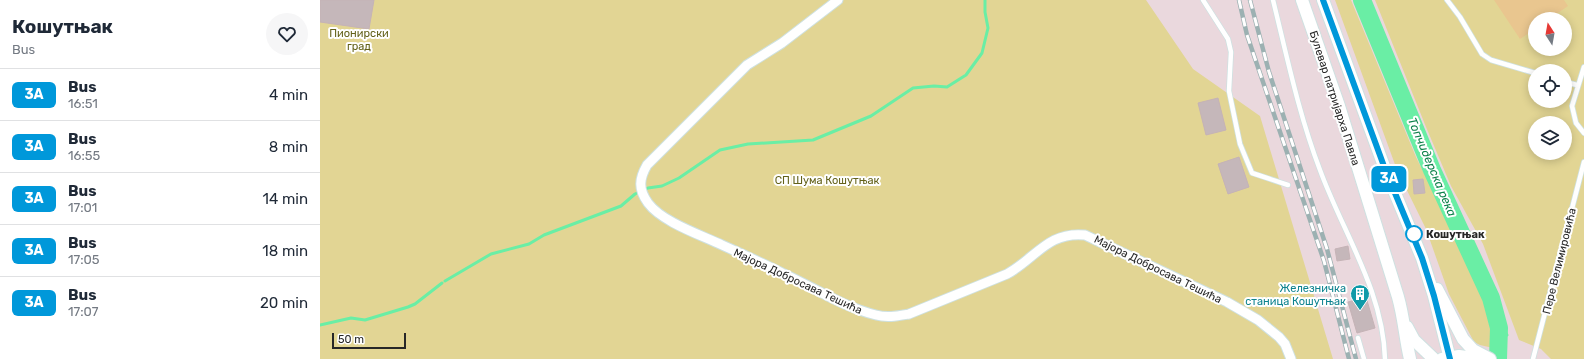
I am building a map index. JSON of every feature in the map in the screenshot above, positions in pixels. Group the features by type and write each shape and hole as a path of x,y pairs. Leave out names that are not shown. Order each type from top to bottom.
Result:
{"main road":[{"name":"Булевар патријарха Павла","path":"1302,0 1339,106 1404,320 1404,334 1410,359"},
{"name":"Булевар патријарха Павла","path":"1323,0 1385,169 1414,236 1430,282 1447,358"},
{"path":"1430,282 1441,295 1463,339 1473,350 1490,359"},
{"path":"1404,320 1414,340 1434,359"},
{"path":"1447,358 1481,359"}],"street":[{"name":"Мајора Добросава Тешића","path":"838,0 782,43 747,65 647,165 641,176 641,189 649,204 676,225 783,273 860,310 877,316 892,318 908,314 1007,274 1022,265 1044,245 1059,238 1070,234 1085,235 1227,302 1258,320 1280,337 1285,344 1291,359"}],"lane":[{"path":"1203,0 1228,39 1231,52 1228,91 1240,144 1252,172 1288,185"},
{"path":"1273,0 1303,118 1314,152 1346,231 1363,267 1375,300 1384,340 1385,359"},
{"path":"1447,0 1463,22 1482,54 1491,60 1528,71"},
{"path":"1584,67 1572,103 1572,112 1576,123 1584,133"},
{"path":"1572,84 1577,85"},
{"name":"Пере Велимировића","path":"1533,359 1584,162"},
{"path":"1358,338 1364,359"}],"green space":[{"name":"СП Шума Кошутњак","path":"320,0 1146,0 1193,69 1260,116 1333,359 320,359"},
{"path":"1335,0 1351,0 1416,157 1477,280 1490,310 1493,348 1474,342 1449,294 1426,229 1397,170"},
{"path":"1375,0 1584,0 1584,359 1551,359 1541,349 1519,340 1483,244 1451,186"}],"shaded area":[{"path":"1494,0 1564,0 1568,6 1559,12 1528,12 1528,34 1520,39"}],"building":[{"name":"Пионирски град","path":"320,0 374,0 369,29 320,22"},
{"path":"1218,98 1226,130 1206,135 1198,103"},
{"path":"1239,157 1249,187 1228,194 1218,164"},
{"path":"1423,179 1425,193 1414,194 1413,180"},
{"path":"1348,246 1350,259 1337,261 1335,249"},
{"name":"Железничка станица Кошутњак","path":"1366,297 1375,328 1357,333 1348,302"}],"waterway":[{"path":"445,281 491,254 529,244 544,235 621,206 635,194 648,188 662,186 679,178 720,150 748,144 813,140 871,116 913,88 934,86 947,87 966,75 982,53 988,28 985,12 985,0"},
{"name":"Топчидерска река","path":"1362,0 1432,170 1491,298 1499,328 1498,359"},
{"path":"320,325 351,318 365,320 408,307 415,304 442,283"},
{"name":"Топчидерска река","path":"1496,317 1507,335"}],"railway":[{"path":"1239,0 1247,35 1324,261 1349,359"},
{"path":"1250,0 1269,72 1327,249 1356,359"}],"bus line":[{"name":"3A","path":"1323,0 1385,169 1422,258 1444,331 1450,359"}],"place":[{"name":"Кошутњак","path":"1414,234"},
{"name":"Железничка станица Кошутњак","path":"1360,311"}]}
